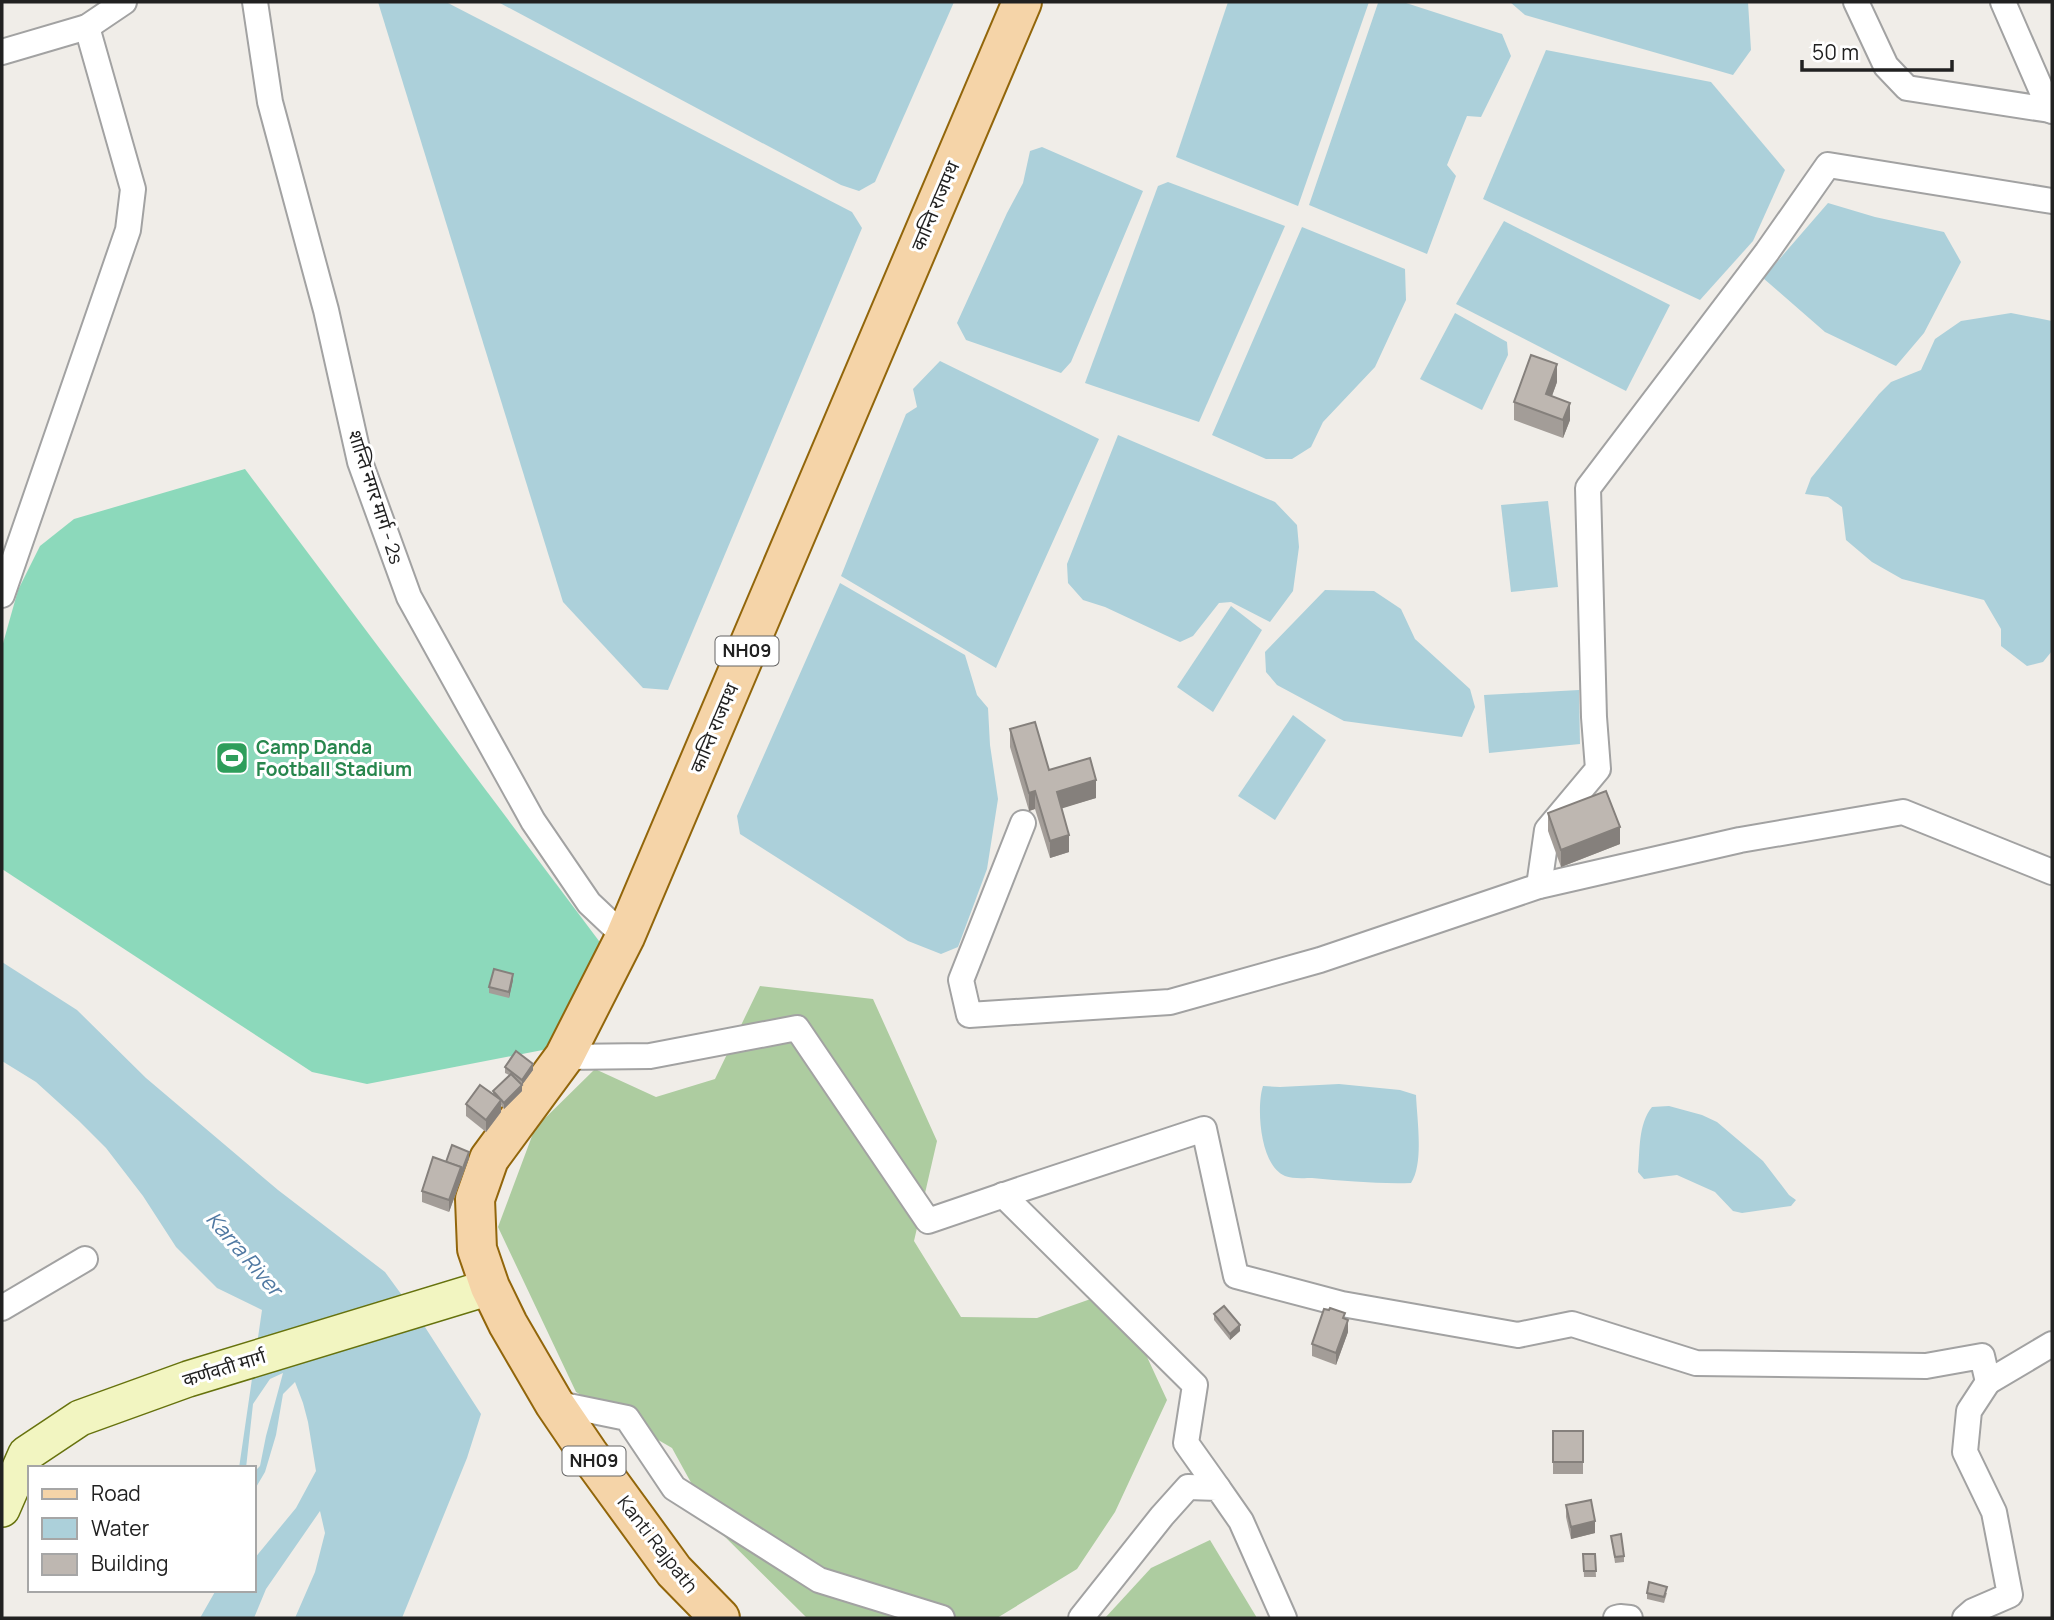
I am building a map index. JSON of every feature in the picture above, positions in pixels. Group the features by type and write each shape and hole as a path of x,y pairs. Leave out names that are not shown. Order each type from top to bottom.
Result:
{"main road":[{"name":"कान्ति राजपथ","path":"490,1287 477,1249 475,1199 489,1159 564,1057 625,937 1022,2"},
{"name":"कर्णवती मार्ग","path":"2,1509 26,1454 80,1418 188,1379 490,1287"},
{"name":"Kanti Rajpath","path":"490,1287 508,1324 554,1403 588,1453 674,1571 720,1618"}],"street":[{"path":"2,52 87,27 122,2"},
{"name":"शान्ति नगर मार्ग - 2s","path":"255,2 270,102 326,310 360,462 409,597 533,821 589,903 625,937"},
{"path":"1856,2 1886,65 1908,88 2051,110"},
{"path":"2003,2 2051,110"},
{"path":"2,595 128,230 133,189 87,27"},
{"path":"1539,886 1547,830 1598,769 1594,717 1588,488 1767,252 1828,165 2052,201"},
{"path":"1023,823 961,980 969,1015 1170,1002 1320,960 1539,886 1740,840 1903,812 2052,872"},
{"path":"564,1057 650,1056 797,1028 928,1221 1204,1129 1236,1276 1342,1304 1518,1335 1572,1324 1696,1363 1926,1366 1982,1356 1988,1382"},
{"path":"1003,1195 1195,1385 1186,1443 1241,1521 1284,1618"},
{"path":"2,1308 85,1259"},
{"path":"1965,1618 1973,1611 2010,1595 1994,1512 1965,1452 1969,1411 1988,1382 2052,1344"},
{"path":"554,1403 627,1418 674,1488 819,1580 942,1618"},
{"path":"1081,1618 1188,1487 1219,1488"},
{"path":"1616,1618 1630,1618"}],"green space":[{"name":"Camp Danda Football Stadium","path":"245,469 602,945 553,1048 367,1084 312,1072 2,869 2,647 18,590 40,546 74,519"},
{"path":"760,986 873,999 937,1141 914,1241 961,1317 1037,1318 1116,1290 1167,1400 1115,1512 1077,1569 997,1618 807,1618 716,1528 672,1448 576,1392 498,1227 535,1128 595,1069 656,1097 715,1079"},
{"path":"1210,1540 1257,1618 1105,1618 1151,1568"}],"water":[{"path":"378,2 446,2 852,212 862,228 668,690 643,688 563,602"},
{"path":"498,2 954,2 875,182 859,191 841,185"},
{"path":"1228,2 1369,2 1298,206 1176,157"},
{"path":"1380,2 1403,2 1502,34 1511,56 1481,117 1467,116 1447,165 1456,176 1427,254 1309,205"},
{"path":"1510,2 1748,2 1751,50 1733,75 1525,15"},
{"path":"1546,50 1711,82 1785,170 1753,241 1700,300 1483,199"},
{"path":"1042,147 1143,191 1071,362 1061,373 966,340 957,323 1023,183 1030,151"},
{"path":"1168,182 1285,226 1199,422 1085,383 1158,186"},
{"path":"1828,203 1875,217 1944,232 1961,262 1924,333 1896,366 1825,332 1763,278"},
{"path":"1504,221 1670,305 1626,391 1456,304"},
{"path":"1302,227 1405,269 1406,300 1375,367 1323,422 1311,447 1292,459 1266,459 1212,435"},
{"path":"1455,313 1507,342 1508,355 1482,410 1420,379"},
{"path":"2011,313 2052,321 2052,651 2043,662 2027,666 2001,646 2001,629 1984,600 1902,579 1872,562 1846,540 1842,507 1828,497 1805,494 1811,478 1879,394 1891,382 1921,370 1935,339 1961,321"},
{"path":"940,361 1099,439 996,668 841,576 906,414 917,407 913,389"},
{"path":"1118,435 1275,502 1297,525 1299,547 1293,591 1270,622 1231,602 1219,603 1193,636 1180,642 1105,607 1083,600 1068,583 1067,564"},
{"path":"1548,501 1558,587 1511,592 1501,505"},
{"path":"840,583 965,655 977,695 988,708 998,799 987,869 958,947 941,954 908,941 740,834 737,816"},
{"path":"1325,590 1374,591 1401,609 1415,639 1470,689 1475,707 1462,737 1344,721 1277,685 1266,672 1265,652"},
{"path":"1231,606 1262,630 1213,712 1177,687"},
{"path":"1579,690 1580,744 1489,753 1484,695"},
{"path":"1293,715 1326,740 1275,820 1238,796"},
{"name":"Karra River","path":"2,962 77,1010 146,1078 278,1190 385,1272 423,1324 481,1414 467,1458 402,1618 295,1618 315,1572 325,1533 320,1511 266,1589 254,1618 200,1618 215,1592 256,1592 256,1557 296,1508 316,1471 303,1403 295,1382 283,1394 276,1435 265,1472 256,1487 256,1470 260,1466 283,1373 270,1379 253,1404 246,1466 239,1466 262,1310 217,1288 176,1247 143,1196 106,1148 36,1082 2,1061"},
{"path":"1339,1084 1400,1090 1416,1095 1419,1153 1411,1183 1295,1178 1285,1176 1270,1161 1260,1121 1263,1086"},
{"path":"1669,1106 1717,1122 1763,1161 1789,1195 1796,1200 1791,1206 1742,1213 1733,1211 1715,1192 1677,1175 1644,1179 1638,1172 1644,1121 1652,1107"}],"building":[{"path":"1531,355 1557,364 1546,394 1570,403 1563,420 1514,402"},
{"path":"1035,722 1049,770 1090,758 1096,780 1057,792 1069,835 1050,841 1035,791 1029,793 1010,729"},
{"path":"1606,791 1620,827 1561,850 1548,813"},
{"path":"494,969 513,974 509,992 489,987"},
{"path":"516,1051 533,1064 522,1080 505,1067"},
{"path":"511,1074 522,1085 504,1103 493,1091"},
{"path":"480,1085 501,1100 486,1120 466,1104"},
{"path":"452,1145 469,1152 461,1173 461,1167 446,1162"},
{"path":"433,1157 461,1167 449,1200 422,1191"},
{"path":"1224,1306 1240,1325 1230,1334 1214,1314"},
{"path":"1330,1308 1345,1313 1343,1318 1348,1320 1336,1353 1312,1344 1324,1309"},
{"path":"1553,1431 1583,1431 1583,1462 1553,1462"},
{"path":"1591,1500 1595,1521 1571,1527 1566,1505"},
{"path":"1621,1534 1624,1556 1615,1557 1611,1536"},
{"path":"1583,1554 1595,1554 1596,1571 1584,1571"},
{"path":"1649,1582 1667,1587 1664,1597 1647,1593"}],"place":[{"name":"Camp Danda Football Stadium","path":"232,758"}]}
